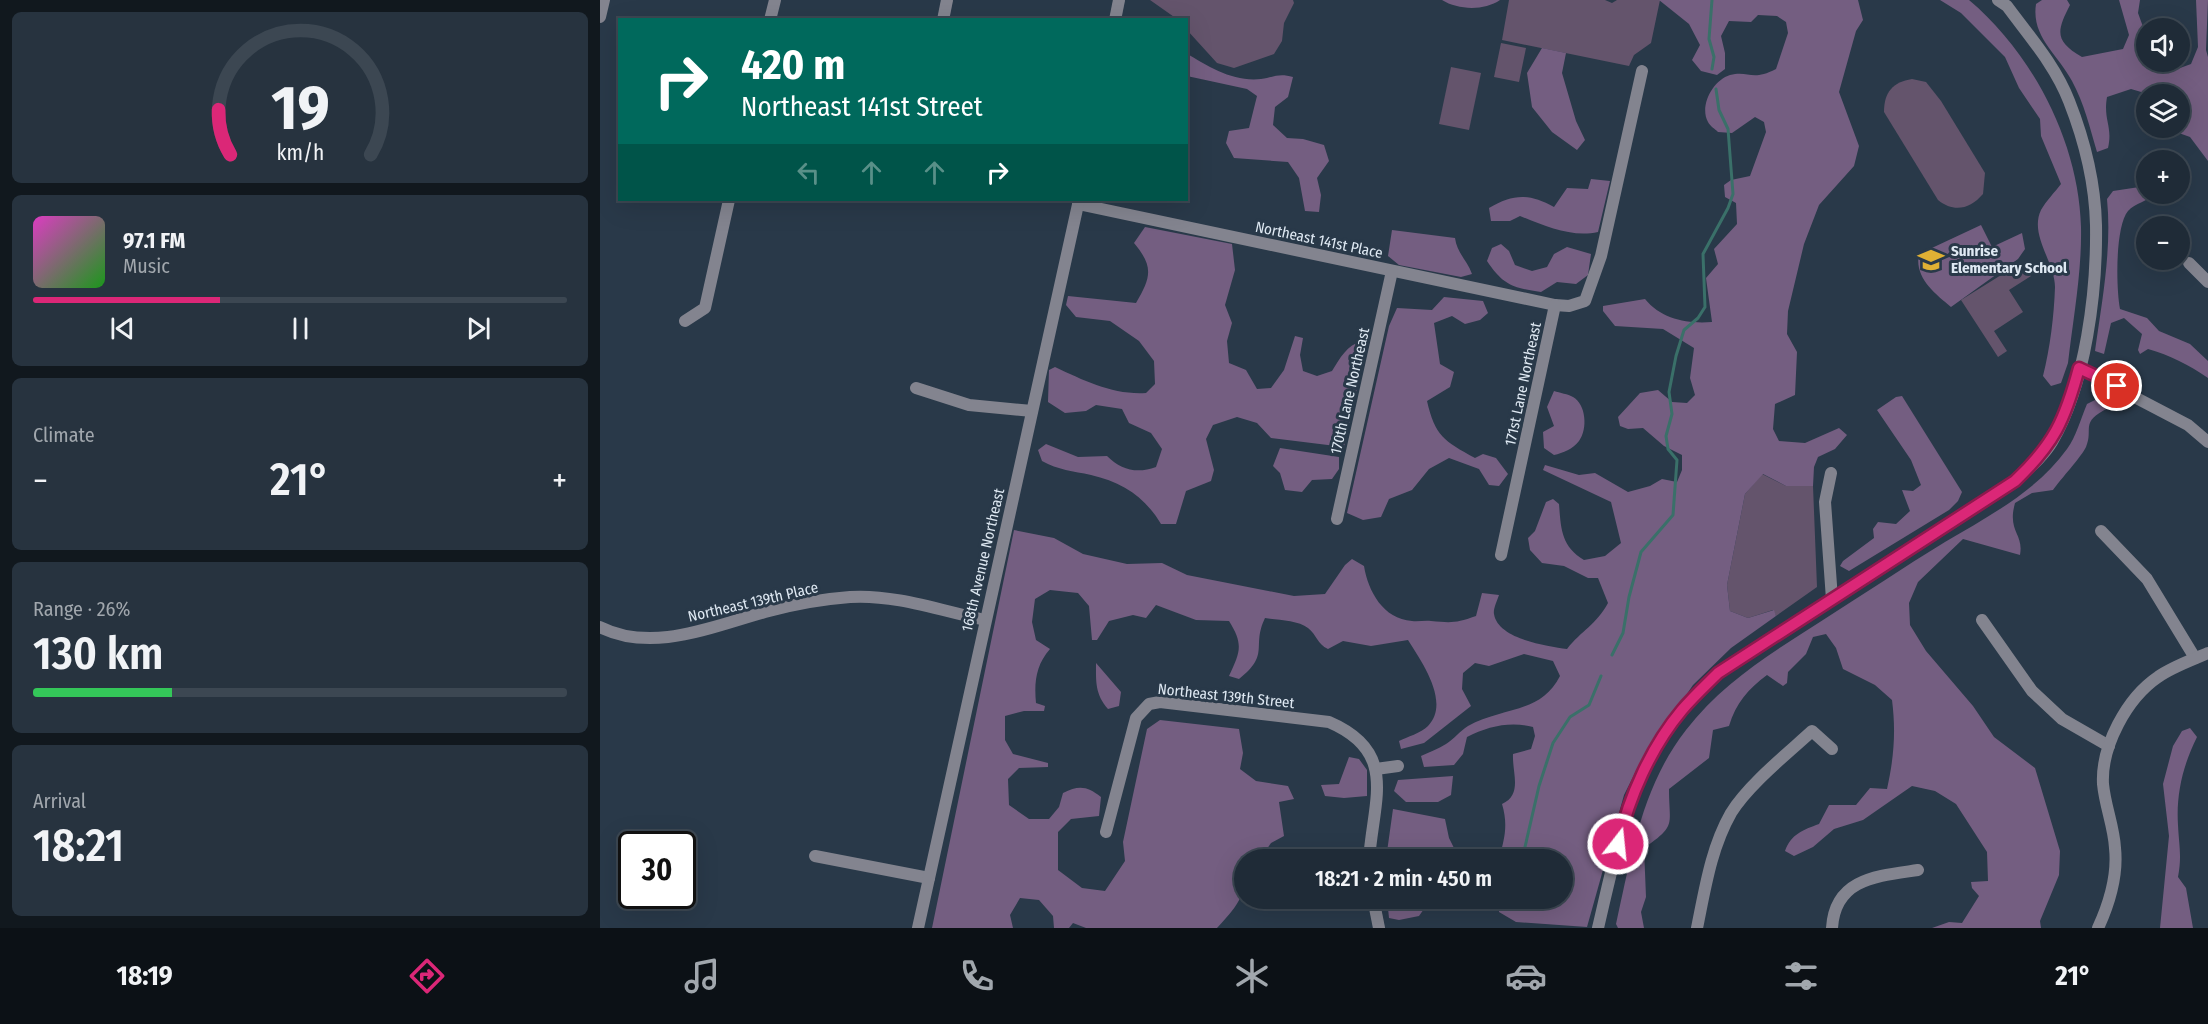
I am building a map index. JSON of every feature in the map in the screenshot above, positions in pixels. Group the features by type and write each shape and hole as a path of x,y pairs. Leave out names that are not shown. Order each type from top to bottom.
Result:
{"street":[{"path":"600,17 604,0"},
{"path":"770,18 775,0"},
{"path":"943,18 947,0"},
{"path":"1115,18 1119,0"},
{"path":"1598,928 1622,825 1634,792 1655,749 1681,711 1718,673 2015,481 2052,442 2070,404 2079,368 2093,282 2096,225 2084,145 2069,99 2046,58 2006,2"},
{"name":"171st Lane Northeast","path":"1501,555 1555,305 1569,306 1585,300 1589,293 1601,256 1642,71"},
{"path":"686,321 705,308 729,201"},
{"name":"Northeast 141st Place","path":"1078,202 1555,305"},
{"name":"168th Avenue Northeast","path":"918,928 1078,202"},
{"path":"2190,264 2208,282"},
{"name":"170th Lane Northeast","path":"1337,519 1392,270"},
{"path":"2079,368 2188,425 2208,442"},
{"path":"916,388 969,405 1032,411"},
{"path":"1831,472 1825,502 1832,600"},
{"path":"2101,531 2147,579 2168,609 2195,658"},
{"name":"Northeast 139th Place","path":"600,627 641,639 665,638 771,611 851,597 882,598 985,620"},
{"path":"1982,620 2032,691 2061,719 2109,746"},
{"path":"2098,928 2109,905 2115,876 2115,847 2103,782 2109,746 2131,703 2146,687 2159,676 2208,653"},
{"name":"Northeast 139th Street","path":"1106,831 1136,718 1149,704 1160,702 1329,722 1361,741 1376,769"},
{"path":"1696,928 1713,855 1732,812 1768,772 1812,731 1832,749"},
{"path":"1371,849 1378,799 1376,769 1398,765"},
{"path":"815,855 929,878"},
{"path":"1833,928 1837,904 1846,892 1861,882 1918,870"},
{"path":"1375,909 1378,928"}],"shaded area":[{"path":"1150,0 1293,0 1294,3 1284,23 1282,41 1274,54 1234,68 1217,63 1188,31 1188,18 1176,18"},
{"path":"1442,0 1500,0 1494,4 1471,8 1456,6"},
{"path":"1509,0 1605,0 1612,3 1617,0 1660,0 1651,43 1634,55 1629,66 1502,40"},
{"path":"1659,0 1858,0 1863,20 1856,31 1839,92 1859,146 1854,166 1819,205 1804,244 1788,311 1787,334 1797,352 1795,395 1775,404 1773,429 1779,441 1805,443 1839,428 1847,435 1835,449 1818,457 1814,467 1813,486 1786,486 1763,474 1745,494 1727,585 1730,611 1748,618 1774,610 1776,616 1731,648 1693,685 1639,765 1624,795 1587,927 1516,922 1499,912 1499,909 1573,909 1573,849 1501,849 1505,825 1502,804 1512,795 1515,782 1513,754 1531,749 1535,736 1533,727 1516,724 1491,727 1475,733 1467,737 1463,754 1454,765 1424,767 1421,756 1446,744 1468,726 1532,704 1542,697 1560,676 1553,661 1524,654 1489,666 1475,663 1463,673 1462,689 1471,706 1424,743 1401,749 1399,741 1428,726 1434,716 1436,705 1432,682 1408,640 1371,646 1343,641 1328,649 1304,625 1265,618 1261,628 1258,656 1255,663 1239,679 1229,676 1239,648 1237,636 1229,621 1196,620 1156,605 1146,618 1133,615 1109,621 1097,640 1092,640 1089,606 1078,593 1050,590 1035,599 1032,622 1036,640 1050,649 1039,668 1035,688 1036,703 1045,706 1044,711 1024,711 1005,716 1005,740 1013,754 1048,763 1048,767 1019,768 1008,779 1009,805 1029,819 1049,819 1059,807 1063,793 1074,789 1087,789 1101,797 1099,816 1071,819 1058,832 1058,870 1082,888 1105,891 1125,861 1123,842 1147,729 1160,720 1239,729 1243,753 1240,769 1256,781 1288,786 1294,799 1279,802 1284,836 1271,843 1267,849 1234,849 1234,908 1217,928 1086,928 1073,923 1069,928 1054,928 1053,916 1039,900 1020,898 1010,915 1013,928 932,928 1014,530 1054,538 1083,554 1127,564 1162,563 1187,575 1294,596 1325,594 1345,565 1352,559 1364,566 1369,585 1379,602 1393,615 1402,619 1449,622 1463,620 1476,616 1482,593 1499,595 1494,614 1497,623 1504,630 1524,640 1567,649 1599,617 1608,603 1598,578 1588,578 1564,566 1542,563 1530,550 1528,538 1535,531 1546,502 1553,499 1559,504 1564,536 1576,555 1584,560 1605,556 1621,543 1611,502 1543,470 1545,465 1579,475 1595,473 1628,492 1650,486 1662,479 1677,482 1682,470 1682,455 1664,446 1643,428 1628,429 1620,426 1618,417 1640,393 1658,390 1672,402 1687,403 1695,395 1690,378 1694,348 1663,329 1615,326 1603,311 1603,306 1645,299 1651,306 1675,319 1712,322 1706,278 1718,264 1714,249 1737,224 1736,203 1725,197 1724,185 1731,180 1750,176 1766,132 1764,122 1755,117 1732,133 1718,132 1708,122 1705,109 1707,101 1718,82 1730,75 1761,75 1776,69 1788,33 1786,22 1777,16 1758,15 1751,22 1729,21 1721,36 1725,53 1725,69 1717,75 1701,71 1692,60 1700,45 1689,24"},
{"path":"1940,0 1969,0 1992,22 2032,73 2062,132 2072,164 2078,195 2081,244 2068,363 2061,383 2051,386 2043,376 2051,332 2055,287 2051,268 2040,239 2038,219 2041,210 2061,184 2041,136 2040,119 2019,88 2005,57 1961,13"},
{"path":"2042,0 2067,0 2070,5 2062,22 2061,35 2067,46 2082,57 2123,49 2129,35 2119,0 2140,0 2138,13 2140,18 2136,18 2136,72 2190,72 2190,64 2198,47 2196,0 2208,0 2206,50 2208,57 2208,161 2190,137 2190,84 2136,84 2136,90 2131,89 2107,97 2108,148 2097,152 2076,89 2042,36 2036,16 2036,4"},
{"path":"1501,43 1526,48 1519,82 1494,77"},
{"path":"1542,48 1566,53 1562,73 1576,121 1585,140 1577,150 1552,132 1532,107 1527,73"},
{"path":"1188,54 1231,76 1251,79 1280,75 1293,77 1288,97 1275,107 1273,125 1287,138 1303,139 1324,145 1329,161 1317,178 1321,195 1319,212 1305,211 1299,178 1288,162 1234,158 1226,143 1229,131 1249,128 1257,96 1247,89 1188,76"},
{"path":"1451,67 1481,73 1469,130 1439,124"},
{"path":"1905,80 1926,82 1941,101 1985,173 1983,194 1967,206 1950,207 1938,200 1884,112 1884,105 1891,89"},
{"path":"1591,179 1610,181 1598,232 1568,232 1520,216 1510,221 1491,221 1489,208 1498,203 1514,198 1529,197 1554,207 1567,188 1588,189"},
{"path":"2136,188 2138,204 2128,211 2121,230 2117,273 2120,309 2147,318 2159,331 2190,344 2208,361 2208,378 2156,351 2148,349 2140,354 2138,350 2142,334 2124,318 2111,323 2104,354 2095,351 2107,256 2107,199 2113,191"},
{"path":"1981,225 1992,247 2022,233 2025,249 2018,259 1951,307 1932,290 1922,277 1918,262 1919,254"},
{"path":"1145,227 1232,244 1235,270 1225,305 1232,323 1227,341 1229,363 1246,370 1257,389 1271,388 1284,370 1295,336 1303,338 1300,355 1303,371 1317,376 1332,371 1344,353 1357,343 1362,341 1365,352 1344,447 1271,438 1257,423 1237,417 1213,425 1206,439 1214,470 1211,481 1186,491 1176,524 1161,524 1140,498 1123,486 1048,464 1042,461 1038,450 1046,444 1078,457 1107,456 1118,465 1130,469 1142,470 1156,467 1162,449 1151,433 1129,423 1122,409 1096,405 1086,411 1065,413 1048,402 1049,370 1055,367 1088,382 1122,392 1146,393 1155,384 1154,361 1139,341 1110,321 1076,317 1066,305 1068,296 1136,303 1145,286 1148,272 1145,259 1134,243"},
{"path":"1392,230 1455,238 1472,274 1461,277 1399,265 1388,256"},
{"path":"1501,244 1509,251 1515,265 1532,271 1547,267 1554,254 1567,247 1591,254 1588,275 1576,284 1557,282 1541,292 1516,287 1498,275 1487,261 1492,248"},
{"path":"2022,262 2031,276 2009,290 2023,312 1994,331 2007,351 1998,357 1961,300"},
{"path":"1444,297 1483,301 1488,313 1480,320 1465,324 1452,316 1434,323 1440,364 1454,372 1450,387 1427,401 1430,413 1438,430 1448,442 1475,458 1483,454 1496,458 1508,474 1499,486 1489,485 1479,469 1449,458 1429,469 1412,490 1389,499 1381,517 1363,520 1347,513 1389,326 1397,308 1432,310"},
{"path":"1554,391 1571,396 1581,405 1584,430 1577,444 1554,455 1544,448 1543,432 1554,426 1547,407"},
{"path":"1902,396 1962,492 1958,501 1949,510 1849,571 1840,566 1843,561 1874,538 1873,529 1878,522 1896,524 1910,511 1902,490 1913,491 1921,485 1911,460 1877,410 1896,397"},
{"path":"2095,400 2109,403 2108,408 2090,422 2086,447 2076,462 2053,490 2032,493 2015,503 2013,520 2020,542 2020,555 1963,539 1918,582 1909,603 1910,625 1926,651 1973,706 1994,737 2035,768 2060,851 2059,875 2040,921 2041,928 1932,928 1949,922 1962,923 1979,896 1972,888 1971,882 1988,881 1987,852 1956,804 1935,791 1912,786 1863,820 1834,829 1813,847 1794,856 1785,851 1794,837 1819,824 1829,805 1856,805 1870,788 1887,789 1893,755 1892,700 1875,685 1843,669 1836,648 1826,634 1813,637 1806,654 1788,672 1787,683 1783,686 1767,675 1754,686 1739,703 1729,726 1713,730 1709,758 1669,789 1669,824 1662,834 1644,848 1646,897 1641,912 1644,928 1618,928 1616,924 1627,873 1648,798 1671,752 1700,713 1732,683 1767,656 2027,490 2055,464 2067,449 2087,404"},
{"path":"1280,448 1339,457 1339,469 1332,479 1312,480 1302,492 1285,490 1280,473 1273,466"},
{"path":"1762,474 1786,486 1813,486 1817,587 1776,616 1773,610 1748,618 1730,611 1727,585 1745,494"},
{"path":"1096,663 1121,692 1119,706 1108,709 1098,693"},
{"path":"2190,728 2197,737 2184,769 2179,791 2178,877 2186,888 2193,928 2160,928 2169,836 2163,784 2173,746 2182,731"},
{"path":"1349,757 1359,759 1367,770 1367,796 1344,798 1325,796 1321,785 1339,784"},
{"path":"1453,776 1451,795 1438,802 1406,802 1394,791 1398,780"},
{"path":"1393,809 1445,819 1449,838 1454,849 1387,849"},
{"path":"1388,909 1424,909 1419,916 1399,920 1389,918"}],"waterway":[{"path":"1712,0 1709,39 1714,57 1712,69"},
{"path":"1612,655 1623,633 1629,597 1641,552 1673,515 1677,460 1668,449 1666,436 1672,414 1669,392 1684,330 1698,318 1705,307 1703,254 1733,194 1728,129 1719,110 1716,89"},
{"path":"1525,849 1539,786 1553,743 1570,717 1589,705 1601,676"}],"place":[{"name":"Sunrise Elementary School","path":"1931,260"}],"route":[{"path":"1618,844 1634,792 1655,749 1681,711 1718,673 2015,481 2042,456 2052,442 2070,404 2079,368 2117,386"}]}
